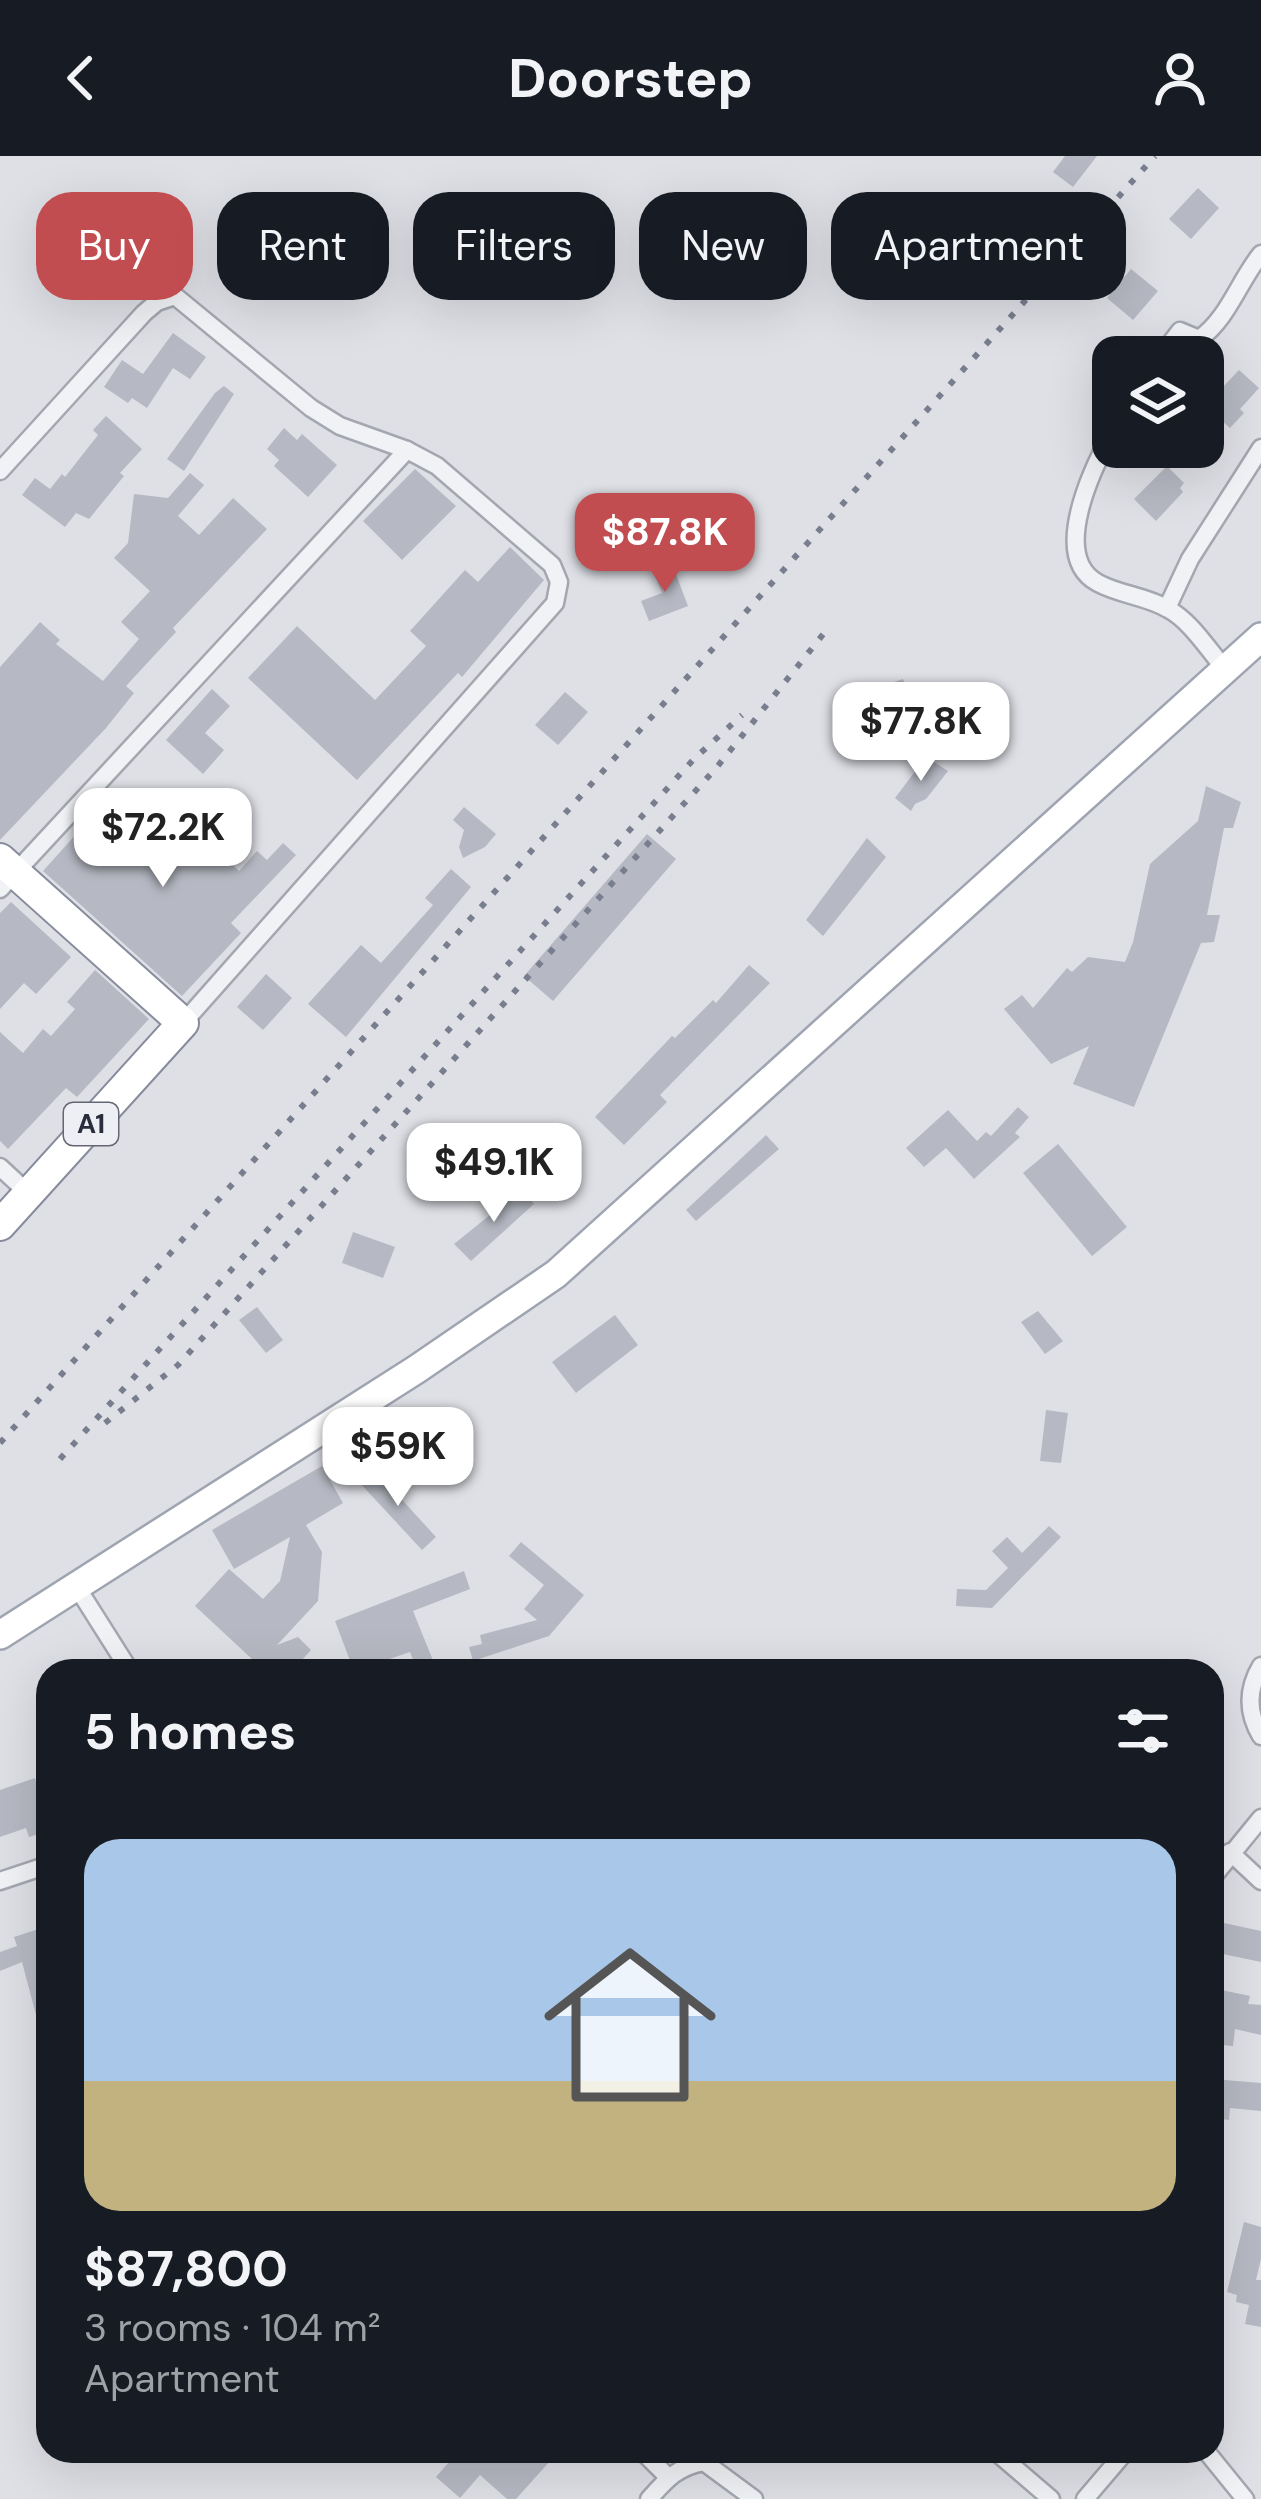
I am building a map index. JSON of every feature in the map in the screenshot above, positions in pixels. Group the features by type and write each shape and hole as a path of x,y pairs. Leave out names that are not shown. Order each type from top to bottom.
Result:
{"highway":[{"path":"5,874 183,1023"},
{"name":"A1","path":"0,1226 183,1023"}],"main road":[{"path":"0,1636 417,1369 556,1274 1261,637"}],"street":[{"path":"1203,336 1213,329 1261,254"},
{"path":"0,471 144,313 175,296 311,408 340,426 437,466 552,565 559,583 555,603 183,1023"},
{"path":"1166,608 1190,560 1261,448"},
{"path":"5,874 407,450"},
{"path":"1095,468 1075,535 1080,570 1093,580 1166,608 1226,670"},
{"path":"0,1167 28,1193"},
{"path":"75,1584 122,1659"},
{"path":"1261,1666 1251,1682 1249,1702 1261,1736"},
{"path":"1224,1861 1261,1818"},
{"path":"1230,1852 1261,1881"},
{"path":"0,1881 36,1869"},
{"path":"656,2463 668,2477"},
{"path":"649,2499 668,2477 695,2463"},
{"path":"705,2463 754,2499"},
{"path":"1009,2463 1051,2499"},
{"path":"1085,2499 1116,2463"},
{"path":"1216,2463 1245,2499"}],"building":[{"path":"1065,156 1097,156 1073,187 1053,172"},
{"path":"1198,188 1219,208 1191,239 1169,219"},
{"path":"1131,269 1158,291 1133,320 1109,300 1126,300 1126,275"},
{"path":"173,333 206,357 190,379 173,368 147,408 132,398 128,403 104,387 122,360 143,374"},
{"path":"1239,370 1259,388 1230,428 1224,423 1224,386"},
{"path":"224,386 234,394 184,471 167,459"},
{"path":"106,416 142,449 89,519 76,513 65,527 22,495 35,478 50,489 62,474 65,477 98,435 93,430"},
{"path":"284,428 297,440 302,434 337,465 308,497 274,466 279,460 267,449"},
{"path":"1165,468 1184,483 1183,492 1156,521 1134,499"},
{"path":"415,469 456,506 402,560 363,521"},
{"path":"190,473 204,485 178,516 199,535 233,498 267,529 173,628 176,632 126,686 134,693 106,728 0,840 0,667 40,622 60,640 56,644 103,681 139,639 121,622 150,591 114,558 128,543 134,494 168,498"},
{"path":"510,547 544,580 462,677 458,673 357,780 248,678 297,626 375,700 426,646 410,631 465,570 478,582"},
{"path":"672,564 688,606 649,621 641,601 662,593 653,571"},
{"path":"903,679 912,704 871,718 862,693"},
{"path":"212,689 230,706 205,733 224,750 203,774 166,740"},
{"path":"565,692 588,712 558,745 535,725"},
{"path":"926,757 948,771 911,811 895,798"},
{"path":"1206,786 1241,802 1233,828 1224,828 1207,915 1220,915 1214,942 1201,943 1134,1107 1073,1084 1089,1046 1051,1064 1004,1009 1022,995 1033,1008 1067,968 1072,972 1088,957 1125,962 1150,864 1198,821"},
{"path":"145,801 166,819 175,809 239,871 257,851 267,860 283,843 296,855 231,923 241,933 182,996 43,871 88,821 110,841"},
{"path":"464,807 496,834 485,847 463,858 459,847 464,830 453,820"},
{"path":"647,834 676,859 553,1001 524,976"},
{"path":"867,838 886,857 823,936 806,920"},
{"path":"451,869 471,887 346,1037 308,1004 361,945 381,963 433,905 425,898"},
{"path":"11,902 71,957 36,994 24,983 0,1009 0,913"},
{"path":"749,965 770,983 660,1095 667,1102 624,1145 595,1117 672,1036 713,1000 716,1003"},
{"path":"95,970 149,1019 77,1097 66,1088 8,1149 0,1141 0,1032 23,1053 43,1029 51,1036 75,1009 67,1002"},
{"path":"266,974 292,998 263,1030 237,1007"},
{"path":"1018,1107 1029,1117 1015,1133 1020,1137 974,1179 946,1148 924,1167 906,1148 948,1110 977,1141 986,1132 991,1136"},
{"path":"766,1135 779,1149 696,1221 686,1210"},
{"path":"1058,1144 1127,1227 1092,1256 1023,1173"},
{"path":"522,1189 534,1204 471,1261 454,1244"},
{"path":"353,1232 395,1247 383,1278 342,1263"},
{"path":"257,1307 283,1340 266,1353 239,1320"},
{"path":"1038,1311 1063,1341 1045,1354 1021,1322"},
{"path":"615,1315 638,1345 576,1393 552,1362"},
{"path":"1046,1410 1068,1413 1061,1463 1040,1461"},
{"path":"322,1466 343,1503 306,1525 322,1552 318,1601 277,1645 298,1637 311,1650 303,1659 252,1659 195,1606 229,1569 263,1599 280,1581 290,1537 234,1569 212,1530"},
{"path":"374,1469 436,1537 422,1550 359,1482"},
{"path":"1049,1526 1061,1537 992,1608 956,1606 957,1589 986,1590 1008,1568 992,1551 1007,1537 1022,1553"},
{"path":"521,1542 584,1595 549,1636 472,1659 469,1647 482,1644 480,1635 537,1620 524,1609 544,1585 509,1556"},
{"path":"464,1571 470,1589 413,1611 432,1659 413,1659 410,1652 389,1659 349,1659 335,1621"},
{"path":"35,1778 36,1835 29,1837 26,1828 0,1837 0,1790"},
{"path":"1224,1923 1261,1931 1261,1962 1224,1954"},
{"path":"36,1930 36,2015 22,1962 0,1971 0,1952 17,1946 14,1937"},
{"path":"1224,1991 1250,1996 1248,2004 1261,2005 1261,2035 1235,2029 1233,2046 1224,2045"},
{"path":"1224,2080 1261,2083 1261,2111 1230,2108 1229,2120 1224,2119"},
{"path":"1244,2222 1261,2227 1256,2280 1261,2280 1261,2327 1245,2324 1249,2305 1236,2302 1237,2295 1227,2292"},
{"path":"448,2463 548,2463 516,2499 507,2499 480,2475 460,2498 436,2477"}],"railway":[{"path":"0,1443 1155,156"},
{"path":"105,1423 178,1365 717,767 825,632"},
{"path":"60,1459 693,760 742,715"}]}
